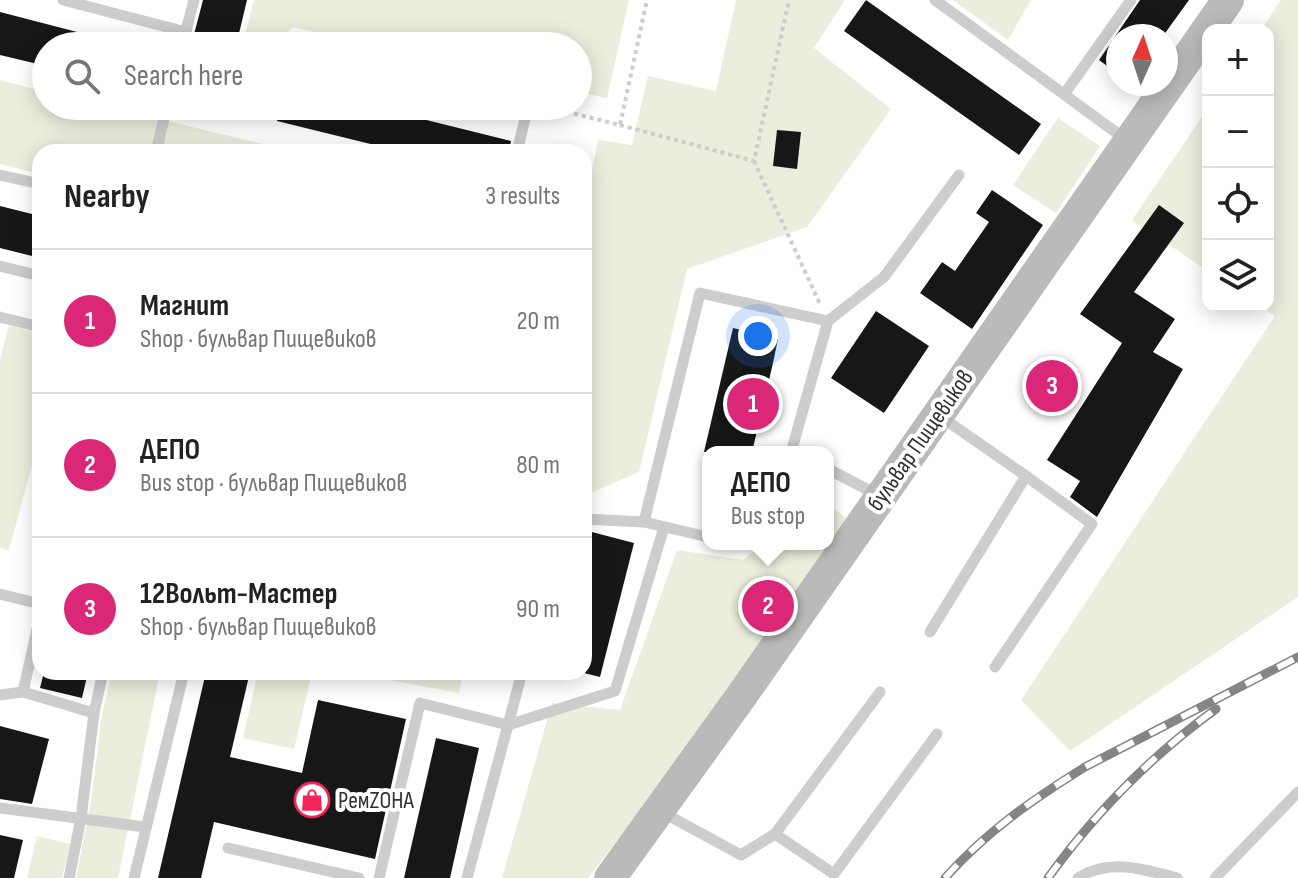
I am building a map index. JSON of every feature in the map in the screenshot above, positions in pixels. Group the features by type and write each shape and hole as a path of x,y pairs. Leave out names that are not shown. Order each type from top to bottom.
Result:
{"main road":[{"name":"бульвар Пищевиков","path":"610,878 1228,0"}],"lane":[{"path":"63,0 186,32 194,0"},
{"path":"935,0 1129,142"},
{"path":"1065,93 1131,0"},
{"path":"158,144 164,120"},
{"path":"519,144 525,120"},
{"path":"0,175 32,182"},
{"path":"793,446 828,321 884,277 959,175"},
{"path":"0,266 32,274"},
{"path":"644,522 700,293 828,321"},
{"path":"0,317 32,325"},
{"path":"938,415 1092,524 995,667"},
{"path":"834,472 881,496"},
{"path":"930,632 1026,476"},
{"path":"592,519 644,522 702,536"},
{"path":"379,878 420,703 508,725 615,691 664,527"},
{"path":"0,594 32,602"},
{"path":"23,692 32,652"},
{"path":"69,878 101,680"},
{"path":"134,878 182,680"},
{"path":"467,878 520,680"},
{"path":"0,695 23,692 94,713"},
{"path":"660,811 741,855 775,834 880,692"},
{"path":"775,834 834,874 937,734"},
{"path":"1215,878 1298,792"},
{"path":"0,808 145,827"},
{"path":"228,848 359,878"},
{"path":"1078,878 1098,868 1117,866 1141,868 1177,878"}],"path":[{"path":"620,125 647,0"},
{"path":"789,0 754,161 828,321"},
{"path":"592,118 754,161"}],"green space":[{"path":"254,0 629,0 607,98 592,95 592,32 315,32 293,27 287,32 246,32"},
{"path":"736,0 845,0 814,48 891,109 807,227 687,269 639,472 592,493 592,171 598,140 632,145 648,76 716,91"},
{"path":"953,0 1031,0 1008,40"},
{"path":"1281,0 1298,0 1298,597 1070,751 1021,700 1275,316 1269,312 1274,312 1274,24 1265,24"},
{"path":"0,80 32,88 32,120 164,120 262,144 32,144 32,172 0,164"},
{"path":"1202,117 1202,267 1132,220"},
{"path":"1058,118 1100,146 1056,213 1013,185"},
{"path":"9,325 32,332 32,465 9,550 0,548 0,360"},
{"path":"834,509 846,518 834,535"},
{"path":"677,550 743,560 756,550 824,550 668,775 588,878 502,878 552,703 620,710"},
{"path":"110,680 158,680 118,878 76,878 91,802 102,714"},
{"path":"256,680 310,680 294,749 243,738"},
{"path":"390,680 461,680 459,693"},
{"path":"37,836 70,844 62,878 27,878"}],"building":[{"path":"203,0 247,0 239,32 195,32"},
{"path":"866,0 1041,124 1019,155 844,31"},
{"path":"1140,0 1189,0 1172,24 1124,24"},
{"path":"0,12 77,32 32,32 32,63 0,55"},
{"path":"1106,50 1106,65 1099,60"},
{"path":"426,120 511,141 510,144 370,144 277,121"},
{"path":"777,130 801,132 797,169 773,166"},
{"path":"992,190 1043,225 972,329 920,293 942,262 955,271 989,222 976,213"},
{"path":"1159,205 1184,223 1134,292 1175,319 1153,352 1183,369 1097,517 1070,497 1080,481 1047,460 1122,343 1080,314"},
{"path":"0,206 32,214 32,256 0,248"},
{"path":"876,311 929,346 884,413 831,378"},
{"path":"733,328 778,339 753,446 705,446"},
{"path":"592,532 634,543 600,677 592,675"},
{"path":"42,680 86,680 82,698 40,688"},
{"name":"РемZОНА","path":"204,680 248,680 230,757 302,773 318,700 406,719 375,859 214,822 201,878 158,878"},
{"path":"0,726 49,739 32,804 0,799"},
{"path":"436,738 479,748 450,878 404,878"},
{"path":"0,835 23,840 14,878 0,878"}],"railway":[{"path":"945,878 977,845 1011,817 1085,767 1298,657"},
{"path":"1048,878 1125,787 1169,746 1216,709"}],"place":[{"name":"12Вольт-Мастер","path":"1052,386"},
{"name":"Магнит","path":"753,404"},
{"name":"ДЕПО","path":"768,606"},
{"name":"РемZОНА","path":"312,800"}]}
